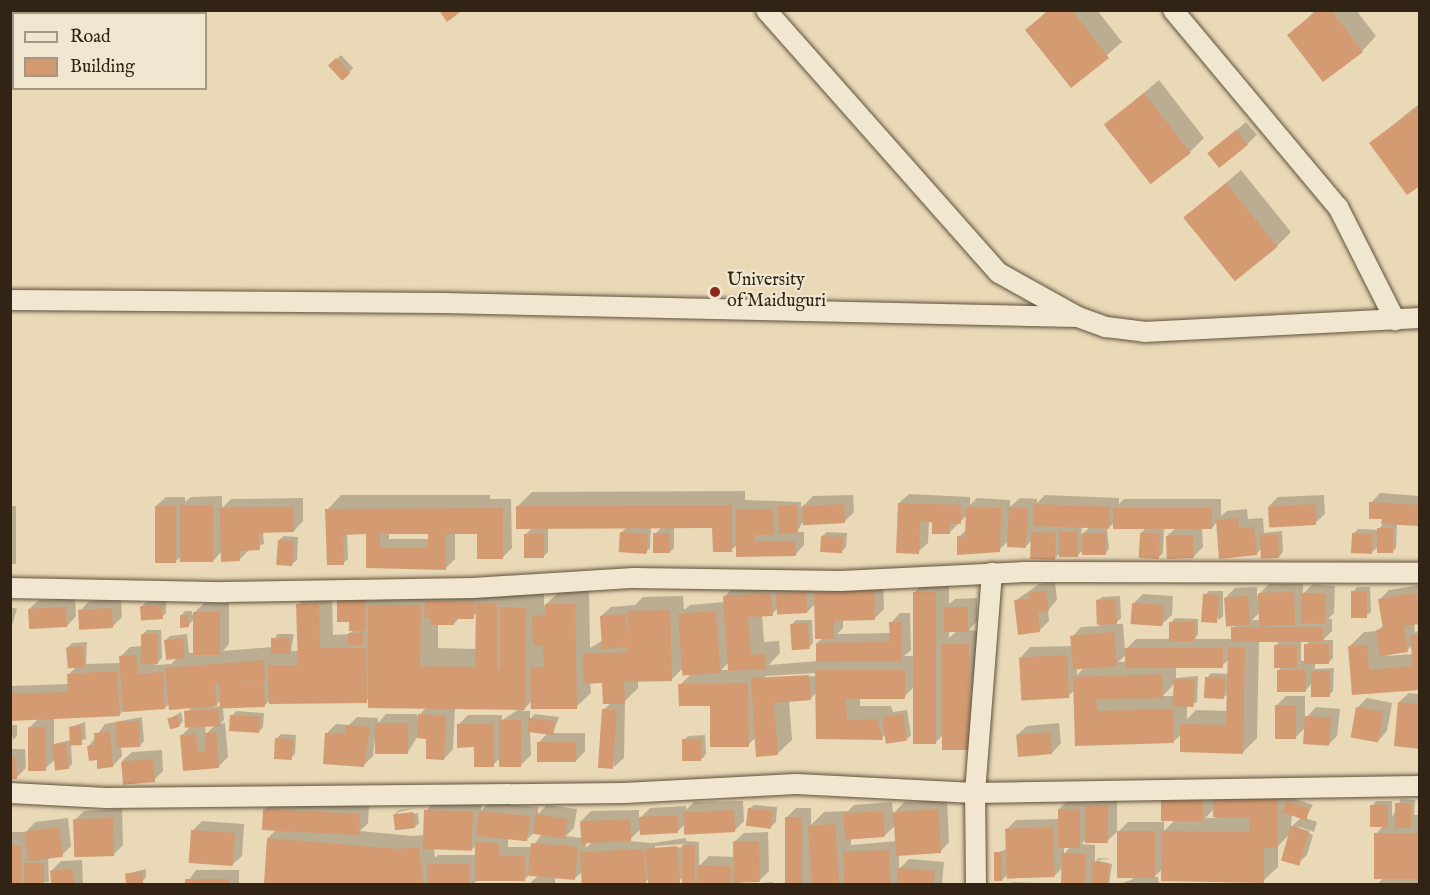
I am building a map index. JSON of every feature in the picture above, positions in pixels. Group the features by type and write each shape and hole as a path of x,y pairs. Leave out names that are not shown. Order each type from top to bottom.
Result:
{"street":[{"path":"766,10 999,273 1078,317 1106,327 1144,332 1419,318"},
{"path":"1173,10 1338,207 1395,320"},
{"path":"10,300 443,303 1078,317"},
{"path":"10,588 249,592 473,588 634,578 841,581 992,573 1419,573"},
{"path":"975,885 975,793 992,573"},
{"path":"10,793 106,798 624,794 796,784 975,793 1419,786"}],"building":[{"path":"439,10 463,10 447,22"},
{"path":"1049,10 1072,10 1109,58 1071,88 1025,30"},
{"path":"1318,10 1331,10 1363,52 1323,82 1287,35"},
{"path":"336,58 350,73 342,81 328,66"},
{"path":"1144,93 1191,153 1151,184 1104,124"},
{"path":"1419,106 1420,186 1407,195 1369,143"},
{"path":"1236,130 1248,145 1219,168 1207,153"},
{"path":"1226,183 1278,247 1235,281 1183,218"},
{"path":"1369,502 1420,505 1419,526 1381,524 1382,519 1369,519"},
{"path":"898,503 961,505 961,524 950,523 950,534 932,534 932,522 920,522 919,554 896,553"},
{"path":"844,504 845,523 803,525 802,506"},
{"path":"1034,504 1110,507 1109,529 1033,526"},
{"path":"1315,504 1316,525 1269,527 1268,506"},
{"path":"180,505 213,505 213,562 180,562"},
{"path":"732,505 732,552 713,552 712,528 516,529 516,506"},
{"path":"797,505 798,533 779,534 778,506"},
{"path":"155,506 176,506 176,563 155,563"},
{"path":"294,507 294,532 259,533 260,550 240,551 240,561 221,562 220,508"},
{"path":"966,507 1001,508 1000,552 957,555 957,536 965,537"},
{"path":"1009,507 1028,508 1026,548 1007,547"},
{"path":"503,508 503,559 477,559 477,534 446,534 446,570 366,568 366,534 343,535 344,565 327,565 325,509","holes":["380,534 428,534 428,548 380,548"]},
{"path":"1113,508 1212,508 1212,529 1113,529"},
{"path":"736,509 773,509 774,535 755,535 755,541 795,541 796,556 736,557"},
{"path":"1238,518 1239,528 1254,527 1257,555 1219,559 1216,520"},
{"path":"1377,528 1393,528 1393,553 1377,553"},
{"path":"620,532 648,534 647,554 619,552"},
{"path":"1031,532 1056,533 1055,560 1030,559"},
{"path":"1059,532 1078,532 1078,557 1059,557"},
{"path":"653,533 670,533 670,553 653,553"},
{"path":"1082,533 1106,533 1106,555 1082,555"},
{"path":"1140,533 1160,534 1159,559 1139,558"},
{"path":"1352,533 1373,534 1372,554 1351,553"},
{"path":"524,534 544,534 544,558 524,558"},
{"path":"1278,534 1279,558 1261,559 1260,535"},
{"path":"1193,535 1194,558 1167,559 1166,536"},
{"path":"821,536 843,537 842,553 820,552"},
{"path":"278,540 294,541 292,566 276,565"},
{"path":"874,590 875,620 834,621 834,639 815,639 814,592"},
{"path":"1046,591 1049,611 1038,612 1040,632 1018,635 1014,600 1029,599 1028,593"},
{"path":"1351,591 1367,591 1367,618 1351,618"},
{"path":"806,592 807,613 777,615 776,594"},
{"path":"913,592 936,592 936,744 913,744"},
{"path":"1294,592 1295,625 1259,626 1258,593"},
{"path":"771,593 773,616 748,617 751,655 765,654 766,669 728,671 723,596"},
{"path":"1302,593 1326,594 1325,624 1301,623"},
{"path":"1416,593 1420,624 1404,626 1408,652 1380,656 1376,630 1383,629 1378,599"},
{"path":"1203,594 1219,595 1217,623 1201,622"},
{"path":"1248,596 1250,625 1226,627 1224,598"},
{"path":"337,599 365,600 365,631 349,631 349,622 337,622"},
{"path":"1116,599 1117,624 1097,625 1096,600"},
{"path":"425,601 475,602 474,619 454,619 454,625 430,625 430,618 424,618"},
{"path":"476,603 497,604 497,670 500,670 500,607 526,608 525,710 368,708 368,605 421,605 420,666 475,667"},
{"path":"1132,603 1164,605 1162,626 1131,624"},
{"path":"296,604 319,604 320,648 366,648 367,703 269,704 268,665 298,665"},
{"path":"545,604 575,604 577,709 531,709 530,667 544,667 543,646 533,646 532,616 545,615"},
{"path":"162,605 163,619 141,621 140,607"},
{"path":"66,607 67,627 29,629 28,609"},
{"path":"944,607 968,607 968,632 944,632"},
{"path":"112,608 113,628 79,630 78,610"},
{"path":"670,610 672,681 624,682 625,704 603,704 602,683 583,684 583,654 628,652 628,647 602,649 600,616 625,614 628,641 627,611"},
{"path":"716,611 720,673 682,675 678,614"},
{"path":"193,612 220,612 220,655 193,655"},
{"path":"180,615 188,615 189,627 180,628"},
{"path":"889,622 901,622 902,661 816,662 816,643 890,642"},
{"path":"1169,622 1195,622 1195,641 1169,641"},
{"path":"808,623 810,649 792,650 790,624"},
{"path":"1231,627 1323,627 1323,642 1231,642"},
{"path":"1114,632 1117,666 1073,670 1070,636"},
{"path":"348,633 363,633 363,645 348,645"},
{"path":"141,634 158,634 158,664 141,664"},
{"path":"1420,635 1420,690 1352,695 1348,646 1367,645 1369,670 1413,666 1410,636"},
{"path":"183,638 185,658 166,660 164,640"},
{"path":"271,638 290,638 290,654 271,654"},
{"path":"942,644 969,644 969,750 942,750"},
{"path":"1304,644 1329,644 1329,664 1304,664"},
{"path":"1274,645 1297,645 1297,668 1274,668"},
{"path":"83,646 85,667 68,668 66,647"},
{"path":"1228,647 1245,648 1243,754 1180,752 1180,724 1226,725"},
{"path":"1125,648 1223,648 1223,668 1125,668"},
{"path":"136,655 138,674 163,672 165,709 123,712 119,656"},
{"path":"1067,655 1069,698 1021,700 1019,658"},
{"path":"264,660 265,681 215,684 217,706 169,710 165,668"},
{"path":"815,670 905,670 905,699 846,699 847,720 877,719 883,740 816,739"},
{"path":"1277,670 1306,670 1306,692 1277,692"},
{"path":"117,671 120,716 10,721 10,694 68,692 67,674"},
{"path":"1311,671 1330,671 1330,697 1311,697"},
{"path":"1162,674 1163,698 1096,699 1097,711 1173,709 1174,743 1075,746 1073,677"},
{"path":"809,675 811,700 774,703 778,755 756,757 751,678"},
{"path":"1205,677 1225,678 1224,699 1204,698"},
{"path":"1174,679 1195,680 1194,707 1173,706"},
{"path":"264,682 265,707 220,709 219,684"},
{"path":"748,683 749,747 710,747 710,706 679,706 678,684"},
{"path":"1398,702 1420,704 1420,749 1394,746"},
{"path":"1275,705 1296,705 1296,739 1275,739"},
{"path":"1356,707 1384,712 1378,742 1351,738"},
{"path":"219,709 220,726 185,728 184,711"},
{"path":"602,709 617,710 613,769 598,768"},
{"path":"418,714 446,716 444,760 426,759 426,739 417,738"},
{"path":"903,714 907,741 886,744 882,717"},
{"path":"230,715 260,717 259,733 229,731"},
{"path":"177,716 180,727 170,729 167,719"},
{"path":"1305,716 1331,718 1329,746 1303,744"},
{"path":"529,718 555,721 553,735 527,732"},
{"path":"499,720 521,720 521,767 499,767"},
{"path":"139,721 140,747 117,748 116,722"},
{"path":"375,723 408,723 408,754 375,754"},
{"path":"457,724 493,724 494,767 474,767 474,747 457,748"},
{"path":"346,725 370,727 364,767 323,764 325,733 346,734"},
{"path":"81,726 82,745 70,746 69,727"},
{"path":"28,727 46,727 46,771 28,771"},
{"path":"110,732 113,767 97,769 97,760 89,761 87,746 95,745 94,733"},
{"path":"216,732 219,768 183,771 180,735 196,734 198,752 206,751 205,733"},
{"path":"1050,732 1052,754 1018,757 1016,735"},
{"path":"275,738 293,739 292,760 274,759"},
{"path":"682,739 701,739 701,761 682,761"},
{"path":"537,742 576,742 576,762 537,762"},
{"path":"66,743 69,769 55,771 52,745"},
{"path":"10,758 16,758 17,779 10,779"},
{"path":"153,759 155,782 123,785 121,762"},
{"path":"1213,798 1278,799 1278,848 1264,848 1264,883 1161,881 1162,831 1249,832 1249,818 1213,817"},
{"path":"1161,799 1203,799 1203,821 1161,821"},
{"path":"1286,801 1310,809 1306,820 1282,812"},
{"path":"1395,803 1411,803 1411,828 1395,828"},
{"path":"1085,805 1108,805 1108,843 1085,843"},
{"path":"1370,805 1388,805 1388,827 1370,827"},
{"path":"748,808 773,811 771,829 746,826"},
{"path":"263,809 360,814 359,835 262,830"},
{"path":"938,809 941,853 896,856 893,812"},
{"path":"1058,809 1080,809 1080,848 1058,848"},
{"path":"424,810 473,812 472,851 423,849"},
{"path":"734,810 735,832 684,835 683,813"},
{"path":"479,811 530,816 527,841 476,836"},
{"path":"883,811 885,837 845,840 843,814"},
{"path":"413,812 415,828 395,830 393,814"},
{"path":"536,814 568,819 564,839 533,834"},
{"path":"677,815 678,833 640,835 639,817"},
{"path":"785,817 802,817 802,884 785,884"},
{"path":"113,818 114,856 74,857 73,819"},
{"path":"630,819 631,841 581,844 580,822"},
{"path":"835,824 839,884 812,884 808,826"},
{"path":"1291,826 1309,831 1299,866 1281,861"},
{"path":"59,827 63,857 29,862 24,832"},
{"path":"1053,827 1055,877 1007,879 1005,829"},
{"path":"191,830 235,833 233,866 189,863"},
{"path":"1117,831 1155,831 1155,878 1117,878"},
{"path":"1374,833 1420,833 1420,879 1374,879"},
{"path":"267,838 398,849 419,847 423,884 264,884"},
{"path":"733,841 759,841 760,882 734,882"},
{"path":"475,842 499,843 499,856 525,856 525,881 475,881"},
{"path":"531,843 578,847 575,880 528,876"},
{"path":"682,845 695,845 695,884 682,884"},
{"path":"10,846 21,846 21,884 10,884"},
{"path":"677,846 680,883 648,884 645,849"},
{"path":"644,849 646,884 582,884 580,852"},
{"path":"889,850 890,884 844,884 843,852"},
{"path":"994,852 1002,852 1002,881 994,881"},
{"path":"1062,853 1086,854 1085,884 1061,884"},
{"path":"1092,862 1109,863 1108,884 1091,884"},
{"path":"24,863 44,863 44,884 24,884"},
{"path":"427,864 470,864 470,884 427,884"},
{"path":"698,865 731,866 730,884 697,884"},
{"path":"898,868 935,871 934,884 897,884"},
{"path":"73,869 74,884 51,884 50,871"},
{"path":"142,872 143,883 126,884 125,873"},
{"path":"185,879 230,879 230,884 185,884"}],"place":[{"name":"University of Maiduguri","path":"715,292"}]}
